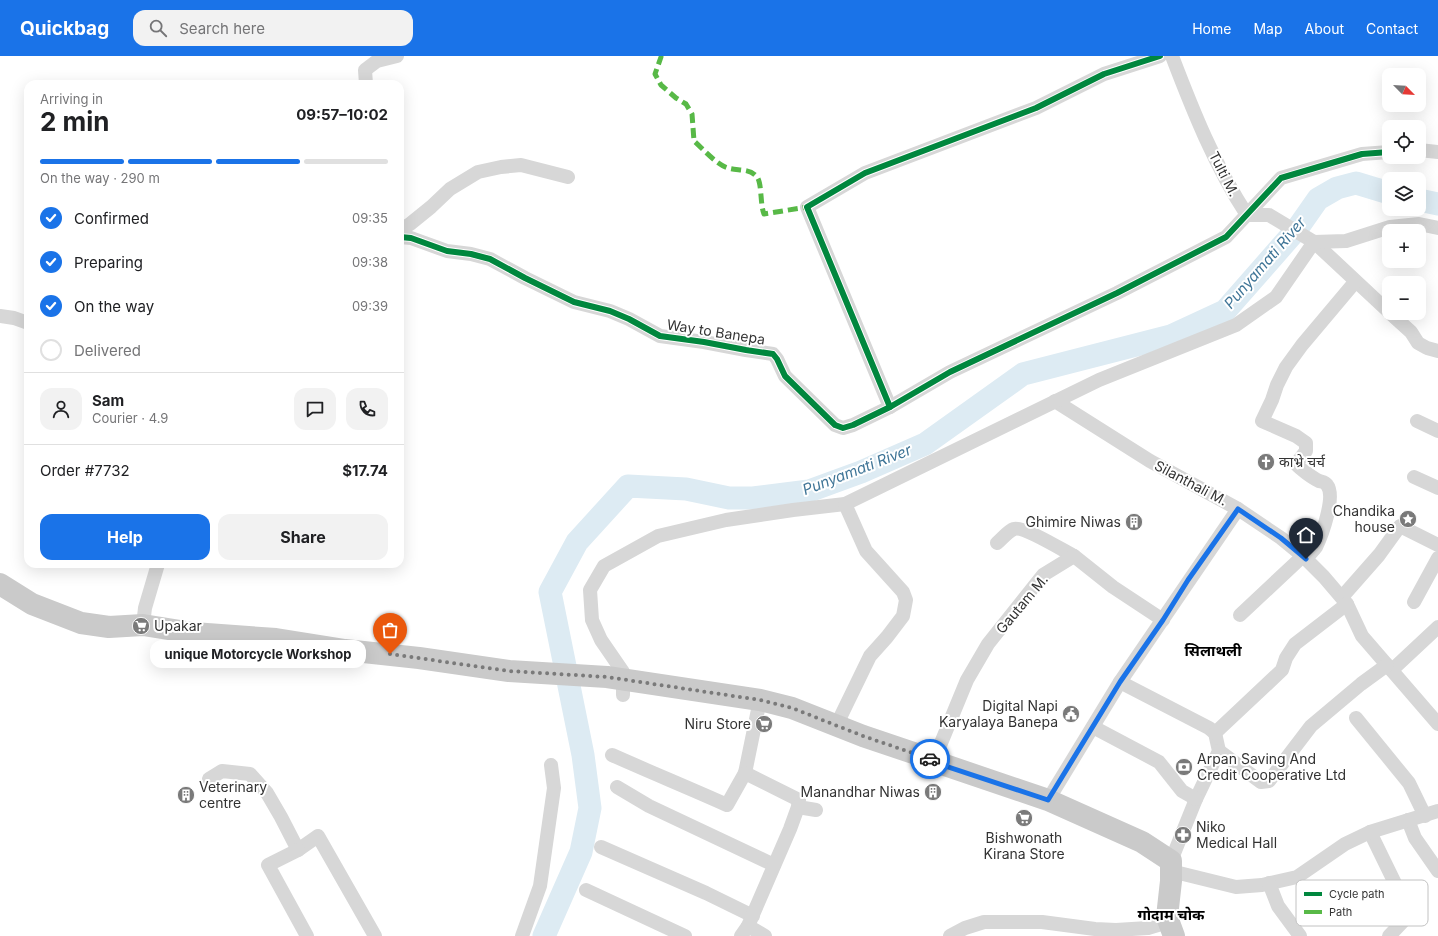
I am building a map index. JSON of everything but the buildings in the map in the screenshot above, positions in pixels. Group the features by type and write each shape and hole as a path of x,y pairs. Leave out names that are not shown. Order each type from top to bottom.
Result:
{"main road":[{"path":"0,584 32,604 82,623 109,627 143,625 193,633 276,639 345,650 419,658 509,671 535,672 618,684 760,700 792,708 836,726 934,760 939,764 1048,800 1142,842 1171,866 1167,917 1171,929"}],"street":[{"path":"366,80 365,70 378,60 397,56"},
{"path":"1160,56 1104,74 1036,108 865,173 807,207 890,407 950,372 1117,293 1226,237 1281,178 1362,154 1382,153"},
{"name":"Tulti M.","path":"1172,56 1197,121 1232,193 1247,216"},
{"path":"1426,151 1438,152"},
{"path":"404,227 431,207 450,189 478,172 501,167 521,165 568,177"},
{"path":"1247,216 1269,214 1314,242 1382,307"},
{"path":"1314,242 1346,241 1390,227 1419,224 1438,228"},
{"name":"Way to Banepa","path":"404,237 411,238 447,251 471,254 490,260 574,302 610,311 629,319 660,336 772,354 778,359 785,376 835,426 843,428 853,425 890,407"},
{"path":"618,684 623,672 601,640 592,620 590,590 604,566 658,536 726,520 845,504 1099,380 1236,325 1276,297 1314,242"},
{"path":"1240,615 1315,548 1322,532 1329,508 1328,486 1326,483 1300,469 1296,464 1306,451 1306,444 1296,436 1262,421 1286,367 1302,345 1355,282"},
{"path":"0,316 14,318 24,322"},
{"path":"1397,320 1411,332 1418,343 1427,348 1438,351"},
{"name":"Silanthali M.","path":"1055,401 1150,461 1238,509 1281,538 1305,557 1344,600 1362,636 1438,724"},
{"path":"1416,421 1438,432"},
{"path":"1414,477 1438,488"},
{"path":"836,726 870,656 903,616 906,600 903,592 866,551 845,504"},
{"path":"1048,800 1120,682 1163,620 1188,580 1238,509"},
{"path":"1215,733 1282,670 1286,658 1295,644 1344,600 1400,526 1438,545"},
{"path":"997,543 1015,529 1019,529 1037,536 1074,556 1113,587 1163,620"},
{"name":"Gautam M.","path":"934,760 967,680 988,644 1043,575 1074,556"},
{"path":"1414,602 1438,558"},
{"path":"143,625 145,608 157,568"},
{"path":"1219,751 1261,782 1269,781 1311,726 1361,684 1389,667 1438,627"},
{"path":"1120,682 1209,728 1215,733 1219,751 1196,799 1171,866 1236,887 1269,883 1297,877 1345,844 1370,832 1438,811"},
{"path":"612,754 662,778 681,784 727,805 745,773 760,700"},
{"path":"1356,718 1409,784 1425,816"},
{"path":"1093,727 1159,762 1182,791 1196,799"},
{"path":"522,936 540,886 554,788 551,765"},
{"path":"209,779 222,770 250,774 267,793 298,850"},
{"path":"745,773 799,800 798,807 774,866 747,926"},
{"path":"617,787 649,806 774,866"},
{"path":"798,807 816,810"},
{"path":"1408,820 1415,838 1438,871"},
{"path":"1370,832 1393,880"},
{"path":"306,936 268,865 298,850 318,836 375,936"},
{"path":"602,847 706,893 747,926 765,936"},
{"path":"1269,883 1278,906 1300,936"},
{"path":"586,890 685,936"},
{"path":"950,936 965,928 984,922 1042,922 1095,932 1148,928 1171,929"},
{"path":"1389,936 1399,926"}],"waterway":[{"name":"Punyamati River","path":"544,936 581,852 590,808 583,755 550,592 577,542 628,486 686,489 729,498 753,498 809,491 861,472 925,444 1023,374 1171,336 1225,311 1297,229 1318,199 1337,188 1356,183 1382,191"},
{"name":"Punyamati River","path":"1426,201 1438,204"}],"marked path":[{"path":"659,56 661,57 655,74 661,85 676,98 686,104 692,114 694,141 724,166 751,172 757,177 760,184 764,214 807,207"}],"cycle path":[{"path":"890,407 807,207 865,173 1036,108 1104,74 1160,56"},
{"path":"404,237 411,238 447,251 471,254 490,259 574,302 610,311 629,319 660,336 773,354 785,376 835,425 843,428 853,425 890,407 950,372 1117,293 1226,237 1281,178 1362,154 1382,153"}],"way so far":[{"path":"390,654 509,671 607,677 760,700 792,708 863,736 930,759"}],"place":[{"name":"काभ्रे चर्च","path":"1266,462"},
{"name":"Chandika house","path":"1408,519"},
{"name":"Ghimire Niwas","path":"1134,522"},
{"name":"Upakar","path":"141,626"},
{"name":"unique Motorcycle Workshop","path":"390,654"},
{"name":"Digital Napi Karyalaya Banepa","path":"1071,714"},
{"name":"Niru Store","path":"764,724"},
{"name":"Arpan Saving And Credit Cooperative Ltd","path":"1184,767"},
{"name":"Manandhar Niwas","path":"933,792"},
{"name":"Veterinary centre","path":"186,795"},
{"name":"Bishwonath Kirana Store","path":"1024,818"},
{"name":"Niko Medical Hall","path":"1183,835"}],"district":[{"name":"सिलाथली","path":"1213,651"},
{"name":"गाेदाम चाेक","path":"1171,915"}],"route":[{"path":"930,759 939,764 1048,800 1120,682 1163,620 1188,580 1238,509 1281,538 1306,559"}]}
